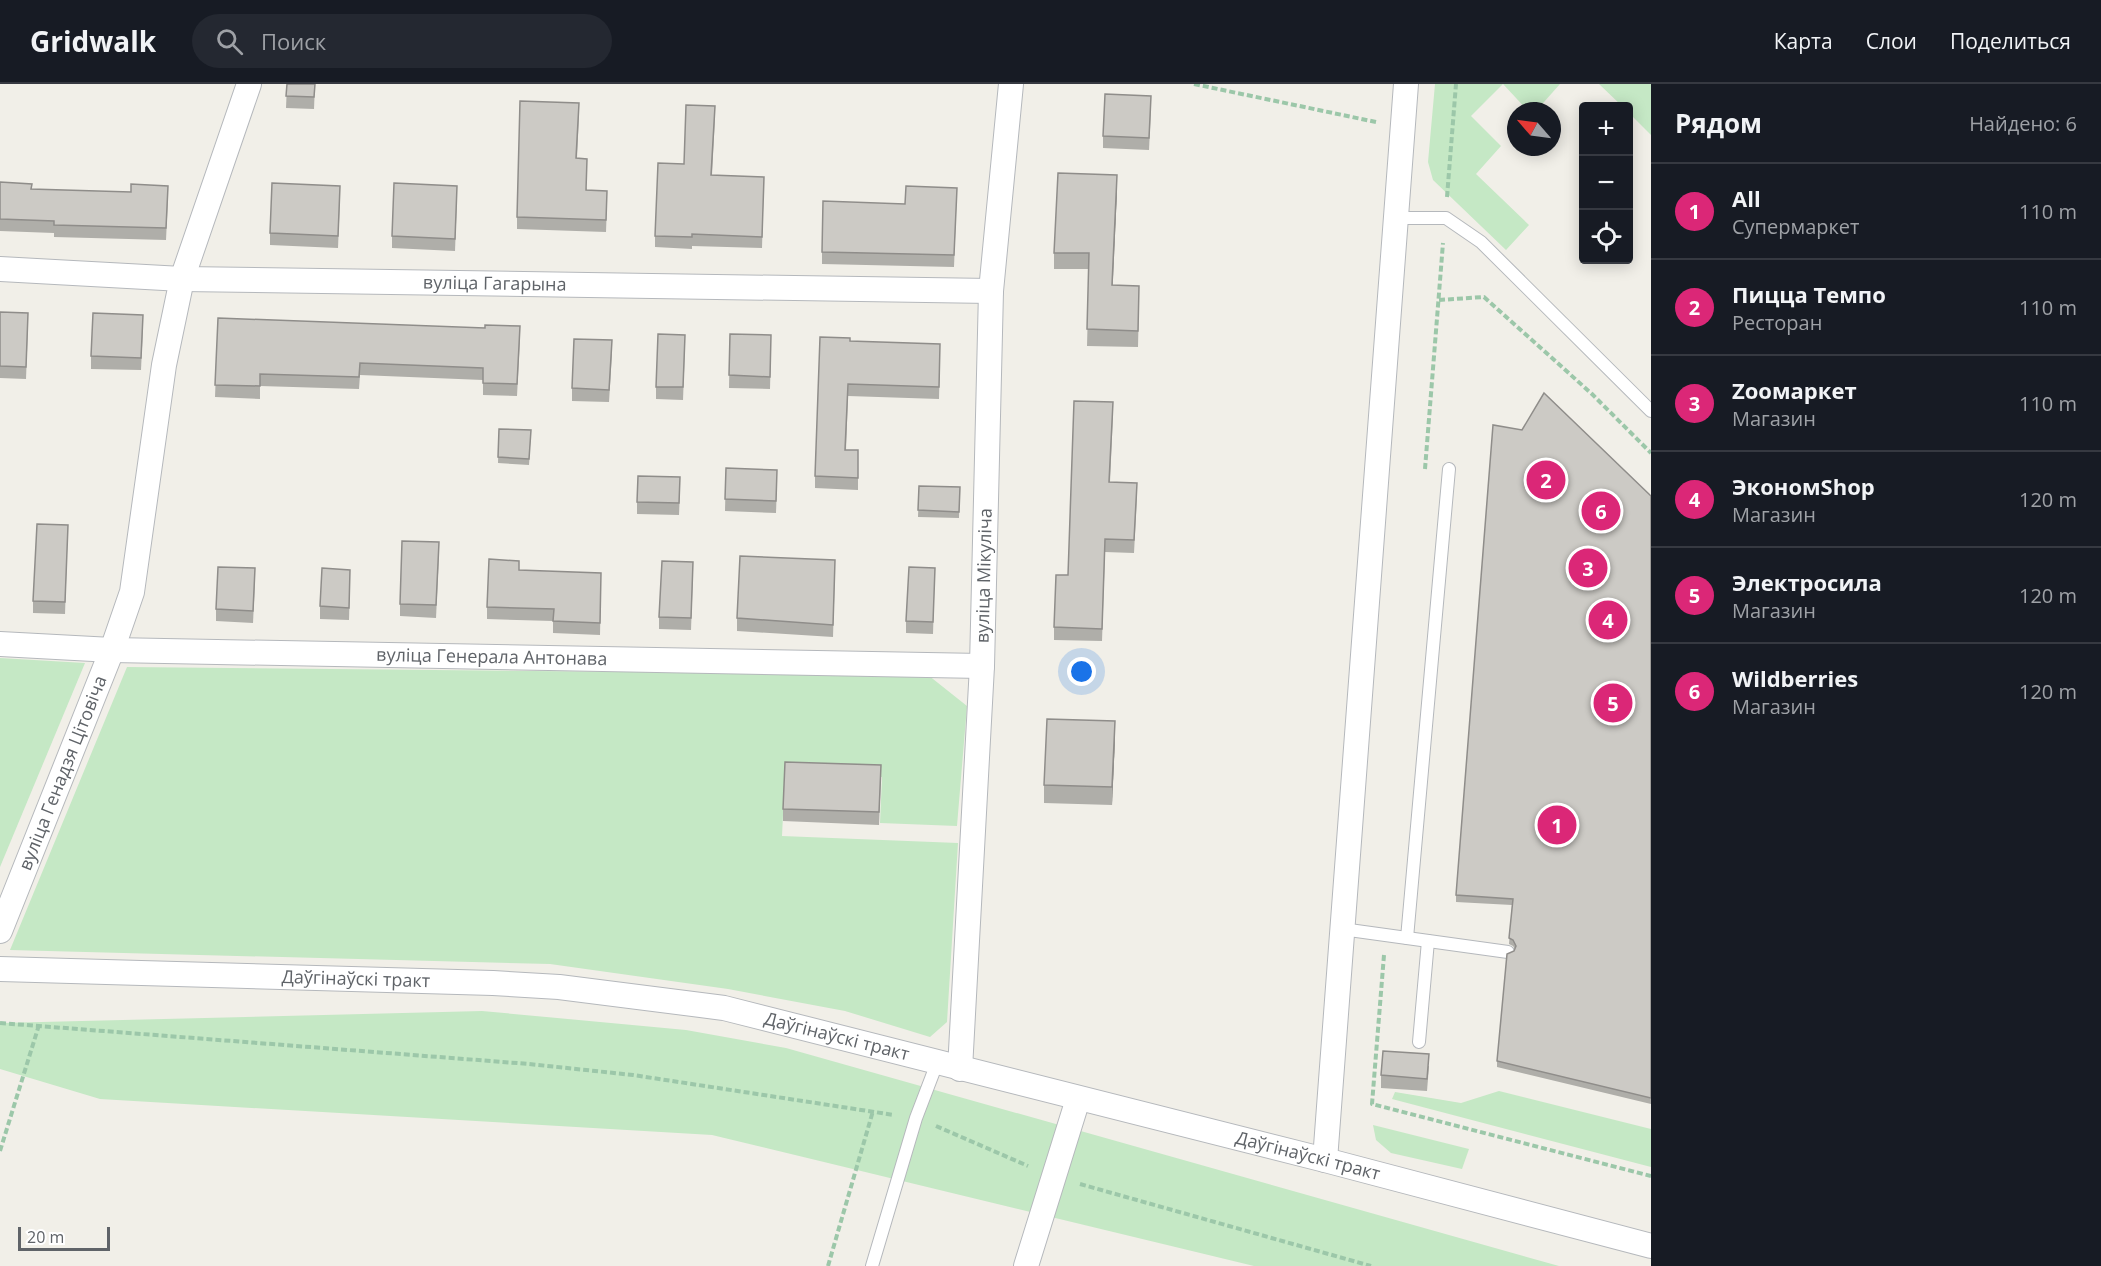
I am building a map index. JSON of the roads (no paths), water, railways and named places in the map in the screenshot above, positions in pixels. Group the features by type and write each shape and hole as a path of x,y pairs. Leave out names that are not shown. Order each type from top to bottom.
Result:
{"street":[{"name":"вуліца Генадзя Цітовіча","path":"0,931 112,650 132,592 164,365 182,279 249,84"},
{"name":"вуліца Мікуліча","path":"948,1066 982,666 991,291 1011,84"},
{"path":"1325,1160 1406,84"},
{"name":"вуліца Гагарына","path":"0,269 182,279 991,291"},
{"name":"вуліца Генерала Антонава","path":"0,644 112,650 982,666"},
{"name":"Даўгінаўскі тракт","path":"0,969 481,982 559,987 724,1008 1325,1160 1651,1246"},
{"path":"1026,1266 1078,1099"}],"lane":[{"path":"1396,218 1446,218 1481,242 1651,411"},
{"path":"1407,938 1449,469"},
{"path":"1342,929 1508,952"},
{"path":"1419,1042 1428,941"},
{"path":"872,1266 916,1118 948,1066"}],"place":[{"name":"Пицца Темпо","path":"1546,480"},
{"name":"Wildberries","path":"1601,511"},
{"name":"Zooмаркет","path":"1588,568"},
{"name":"ЭкономShop","path":"1608,620"},
{"name":"Электросила","path":"1613,703"},
{"name":"All","path":"1557,825"}]}
